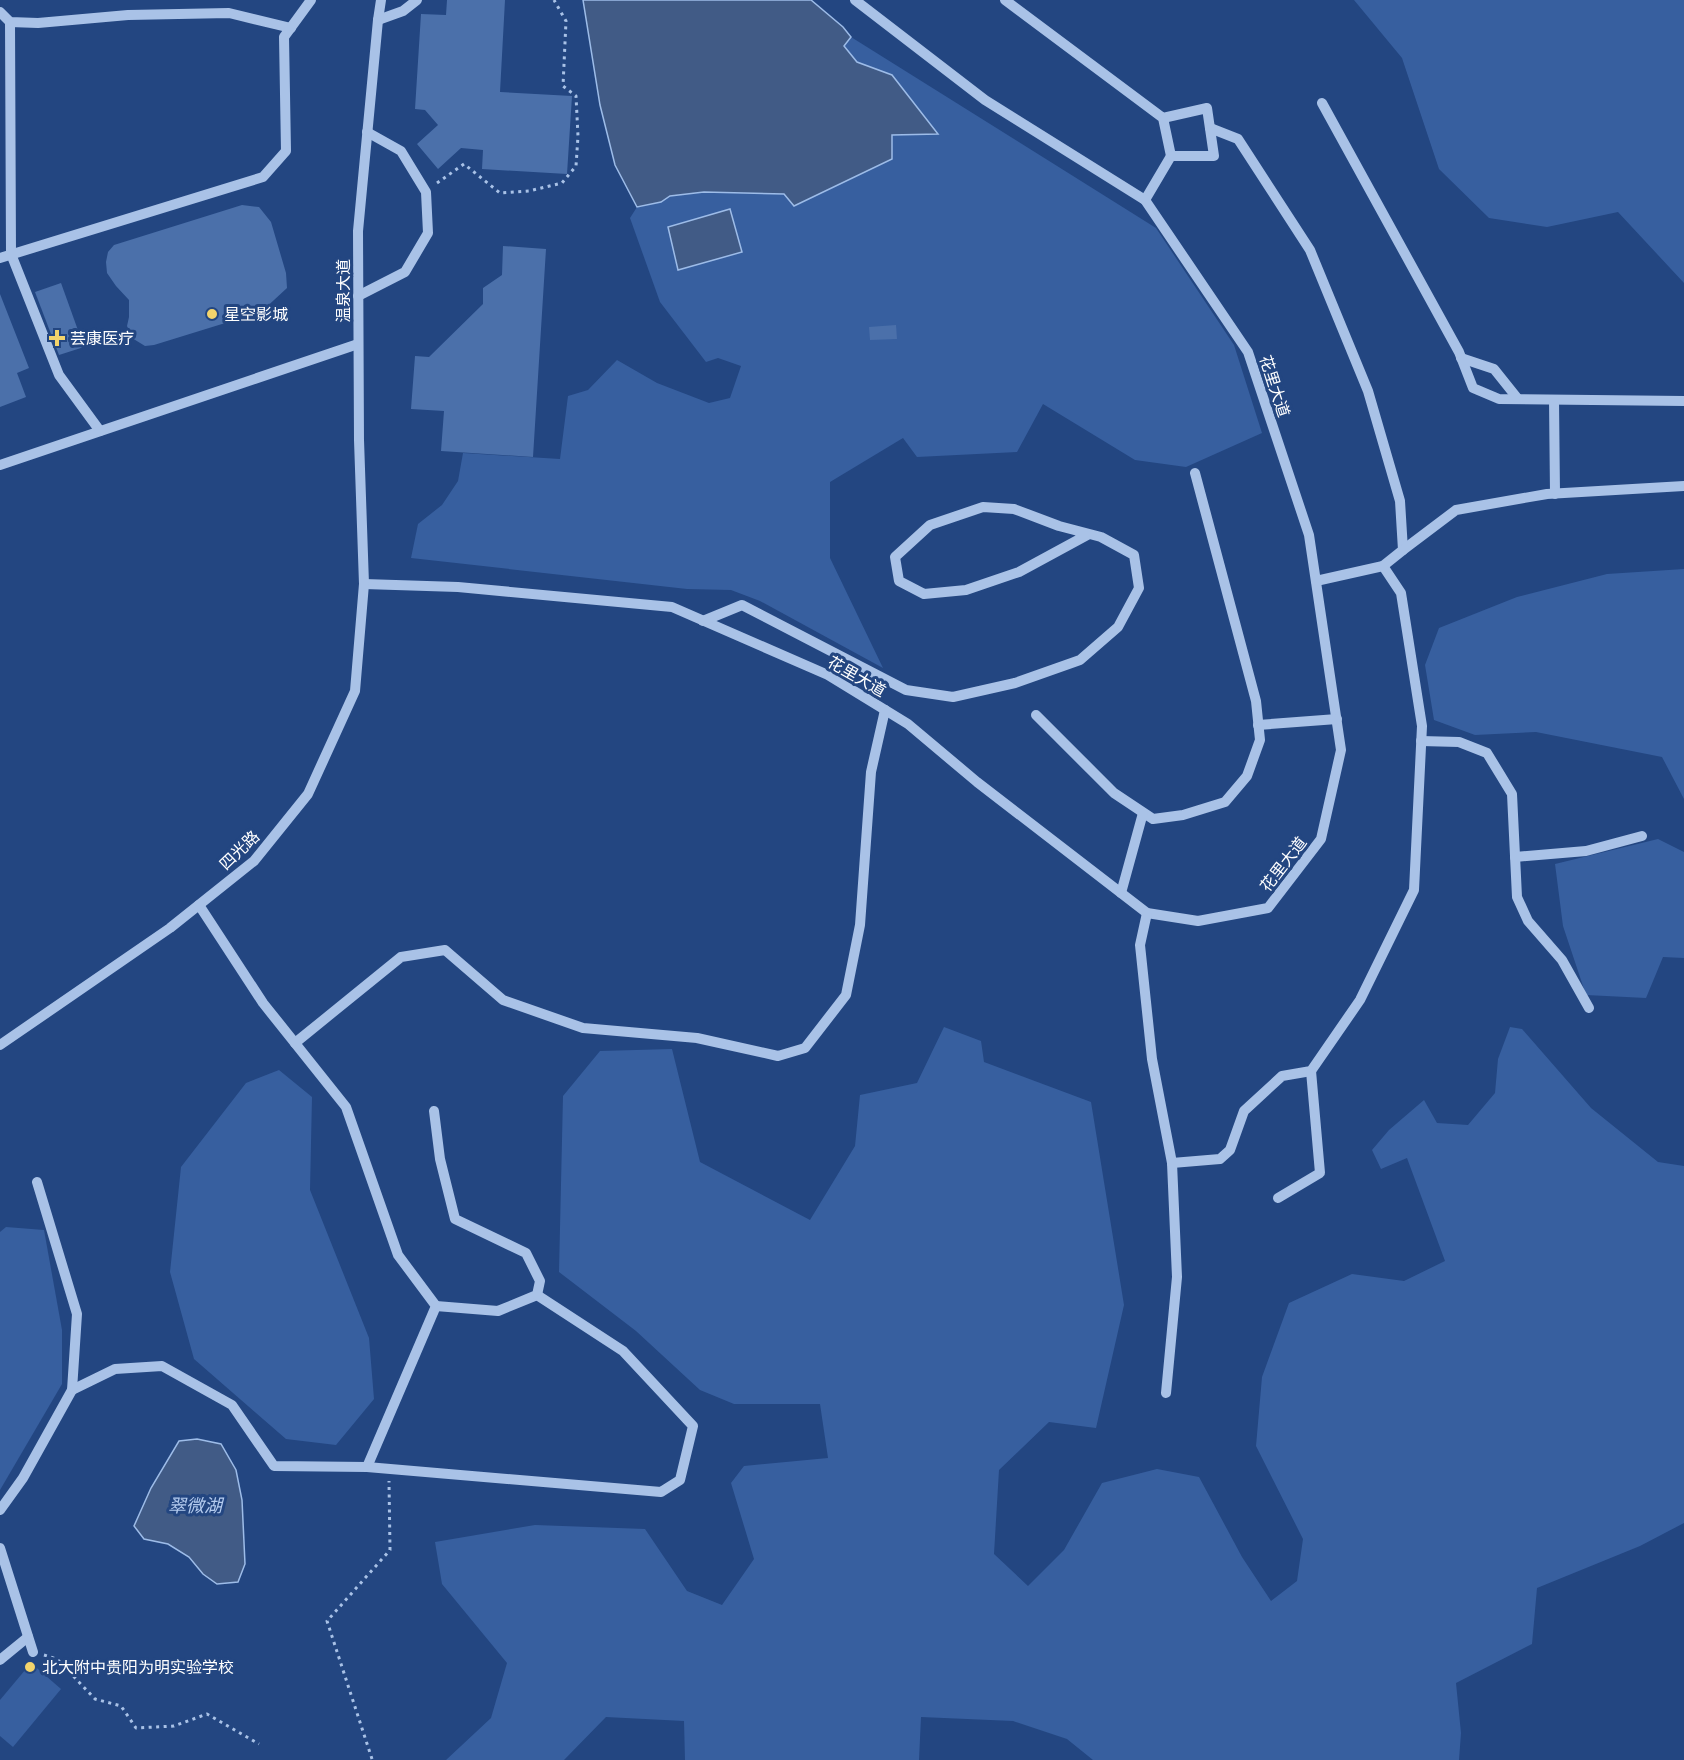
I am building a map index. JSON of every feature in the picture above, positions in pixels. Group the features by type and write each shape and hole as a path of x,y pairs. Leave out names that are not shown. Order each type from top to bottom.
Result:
{"street":[{"path":"0,258 263,177 286,151 284,37 311,0"},
{"name":"温泉大道","path":"364,584 359,440 358,231 381,0"},
{"path":"378,20 403,11 417,0"},
{"name":"花里大道","path":"364,584 458,586 672,607 828,675 908,724 977,782 1147,913 1198,921 1268,908 1321,839 1341,750 1309,535 1248,352 1145,200 985,100 855,0"},
{"path":"1005,0 1163,118 1171,156 1145,200"},
{"path":"0,12 10,21 38,23 128,15 229,13 291,28"},
{"path":"10,21 11,254 59,375 100,431"},
{"path":"1322,103 1461,358 1473,388 1499,399 1684,401"},
{"path":"1163,118 1207,108 1214,156 1171,156"},
{"path":"1210,128 1238,139 1310,250 1368,392 1400,501 1403,550"},
{"path":"358,296 405,272 428,233 426,192 401,151 367,132"},
{"path":"0,465 358,344"},
{"path":"1461,358 1494,369 1518,399"},
{"path":"1554,400 1555,494"},
{"path":"1036,715 1114,793 1153,819 1183,815 1225,802 1247,776 1260,740 1256,701 1195,473"},
{"path":"1316,581 1383,566 1456,510 1555,494 1684,486"},
{"path":"703,621 742,605 906,690 953,697 1015,683 1080,660 1118,627 1139,588 1134,555 1101,537 1059,526 1014,509 983,507 930,525 895,557 899,581 924,594 966,590 1019,572 1089,534"},
{"path":"1278,1198 1320,1173 1311,1071 1360,1000 1414,890 1422,726 1401,593 1383,566"},
{"name":"四光路","path":"0,1045 170,928 254,861 308,794 355,690 364,584"},
{"path":"295,1043 401,957 445,950 503,1000 583,1028 697,1038 778,1056 805,1048 846,995 860,925 871,772 885,710"},
{"path":"1258,725 1337,719"},
{"path":"1421,741 1460,742 1487,753 1512,794 1517,897 1528,921 1563,960 1589,1008"},
{"path":"1121,892 1143,813"},
{"path":"1515,857 1586,851 1642,836"},
{"path":"199,905 263,1003 346,1107 398,1255 436,1306 498,1311 537,1295"},
{"path":"1147,913 1140,945 1152,1059 1172,1163 1177,1277 1166,1393"},
{"path":"1172,1163 1220,1159 1230,1149 1244,1110 1282,1076 1311,1071"},
{"path":"434,1111 441,1159 455,1219 526,1253 540,1281 537,1295"},
{"path":"0,1510 23,1478 72,1390 77,1314 37,1182"},
{"path":"72,1390 115,1369 162,1366 232,1405 274,1466 367,1467 661,1492 680,1480 693,1426 623,1351 537,1295"},
{"path":"367,1467 436,1306"},
{"path":"0,1548 33,1652"},
{"path":"0,1660 28,1637"}],"path":[{"path":"426,192 464,164 500,193 530,190 561,183 576,166 578,136 576,96 563,86 566,21 554,0"},
{"path":"372,1759 327,1621 390,1550 388,1469"},
{"path":"33,1652 57,1659 95,1699 121,1706 136,1728 174,1726 207,1714 259,1744"}],"shaded area":[{"path":"1354,0 1684,0 1684,283 1618,212 1547,227 1489,218 1439,169 1402,58"},
{"path":"851,37 1156,228 1234,345 1262,433 1186,467 1135,460 1043,404 1017,452 917,457 903,438 830,482 830,558 883,668 760,601 731,590 687,589 411,558 418,524 442,505 458,481 463,453 560,459 568,396 588,390 617,360 657,383 709,403 730,398 741,366 718,358 706,362 660,302 630,218 637,207 661,202 670,196 704,192 784,194 794,206 892,159 892,75 857,62 844,46"},
{"path":"1684,569 1684,799 1662,757 1536,732 1475,735 1434,720 1425,665 1439,628 1517,597 1607,574"},
{"path":"1658,839 1684,852 1684,958 1663,957 1646,998 1586,995 1563,926 1555,864"},
{"path":"944,1027 981,1041 984,1062 1091,1102 1124,1305 1096,1428 1049,1422 999,1470 994,1554 1028,1586 1064,1550 1102,1483 1157,1469 1199,1477 1242,1557 1271,1601 1297,1581 1303,1539 1256,1446 1262,1377 1289,1303 1352,1274 1404,1281 1445,1261 1407,1158 1381,1169 1372,1150 1389,1130 1424,1100 1437,1123 1468,1125 1495,1093 1498,1059 1510,1027 1522,1029 1591,1108 1658,1162 1684,1166 1684,1523 1640,1546 1537,1588 1532,1644 1456,1683 1461,1733 1459,1760 1093,1760 1067,1739 1013,1721 921,1717 919,1760 685,1760 684,1721 606,1717 564,1760 446,1760 491,1718 507,1663 442,1584 435,1542 535,1525 645,1529 687,1591 722,1605 754,1559 731,1483 744,1466 828,1458 820,1404 734,1404 700,1390 636,1331 559,1272 563,1096 600,1051 672,1049 700,1162 810,1220 855,1146 860,1095 917,1083"},
{"path":"279,1070 312,1097 310,1190 369,1338 374,1399 336,1445 286,1439 194,1359 170,1272 181,1167 246,1083"},
{"path":"6,1227 44,1230 62,1330 62,1384 0,1490 0,1232"},
{"path":"31,1663 61,1689 13,1747 0,1736 0,1700"}],"water":[{"path":"583,0 811,0 843,27 851,37 844,46 857,62 892,75 938,134 892,135 892,159 794,206 784,194 704,192 670,196 661,202 637,207 615,165 600,105"},
{"path":"730,209 742,252 678,270 668,227"},
{"name":"翠微湖","path":"197,1439 221,1444 236,1470 242,1500 245,1564 238,1582 217,1584 203,1574 189,1557 168,1544 144,1539 134,1526 151,1488 179,1441"}],"building":[{"path":"447,0 505,0 500,92 572,96 567,174 482,169 483,150 461,148 438,169 417,144 438,125 425,110 415,109 421,14 446,15"},
{"path":"242,205 259,207 271,222 286,273 287,288 261,312 154,345 145,346 132,338 127,326 129,300 107,273 108,252 114,245"},
{"path":"503,246 546,249 533,457 441,451 444,411 411,409 415,356 429,357 483,304 483,288 502,275"},
{"path":"61,283 84,347 59,355 35,292"},
{"path":"0,294 29,368 17,373 26,397 0,407"},
{"path":"896,325 897,339 870,340 869,327"}],"place":[{"name":"星空影城","path":"212,314"},
{"name":"芸康医疗","path":"57,338"},
{"name":"北大附中贵阳为明实验学校","path":"30,1667"}]}
